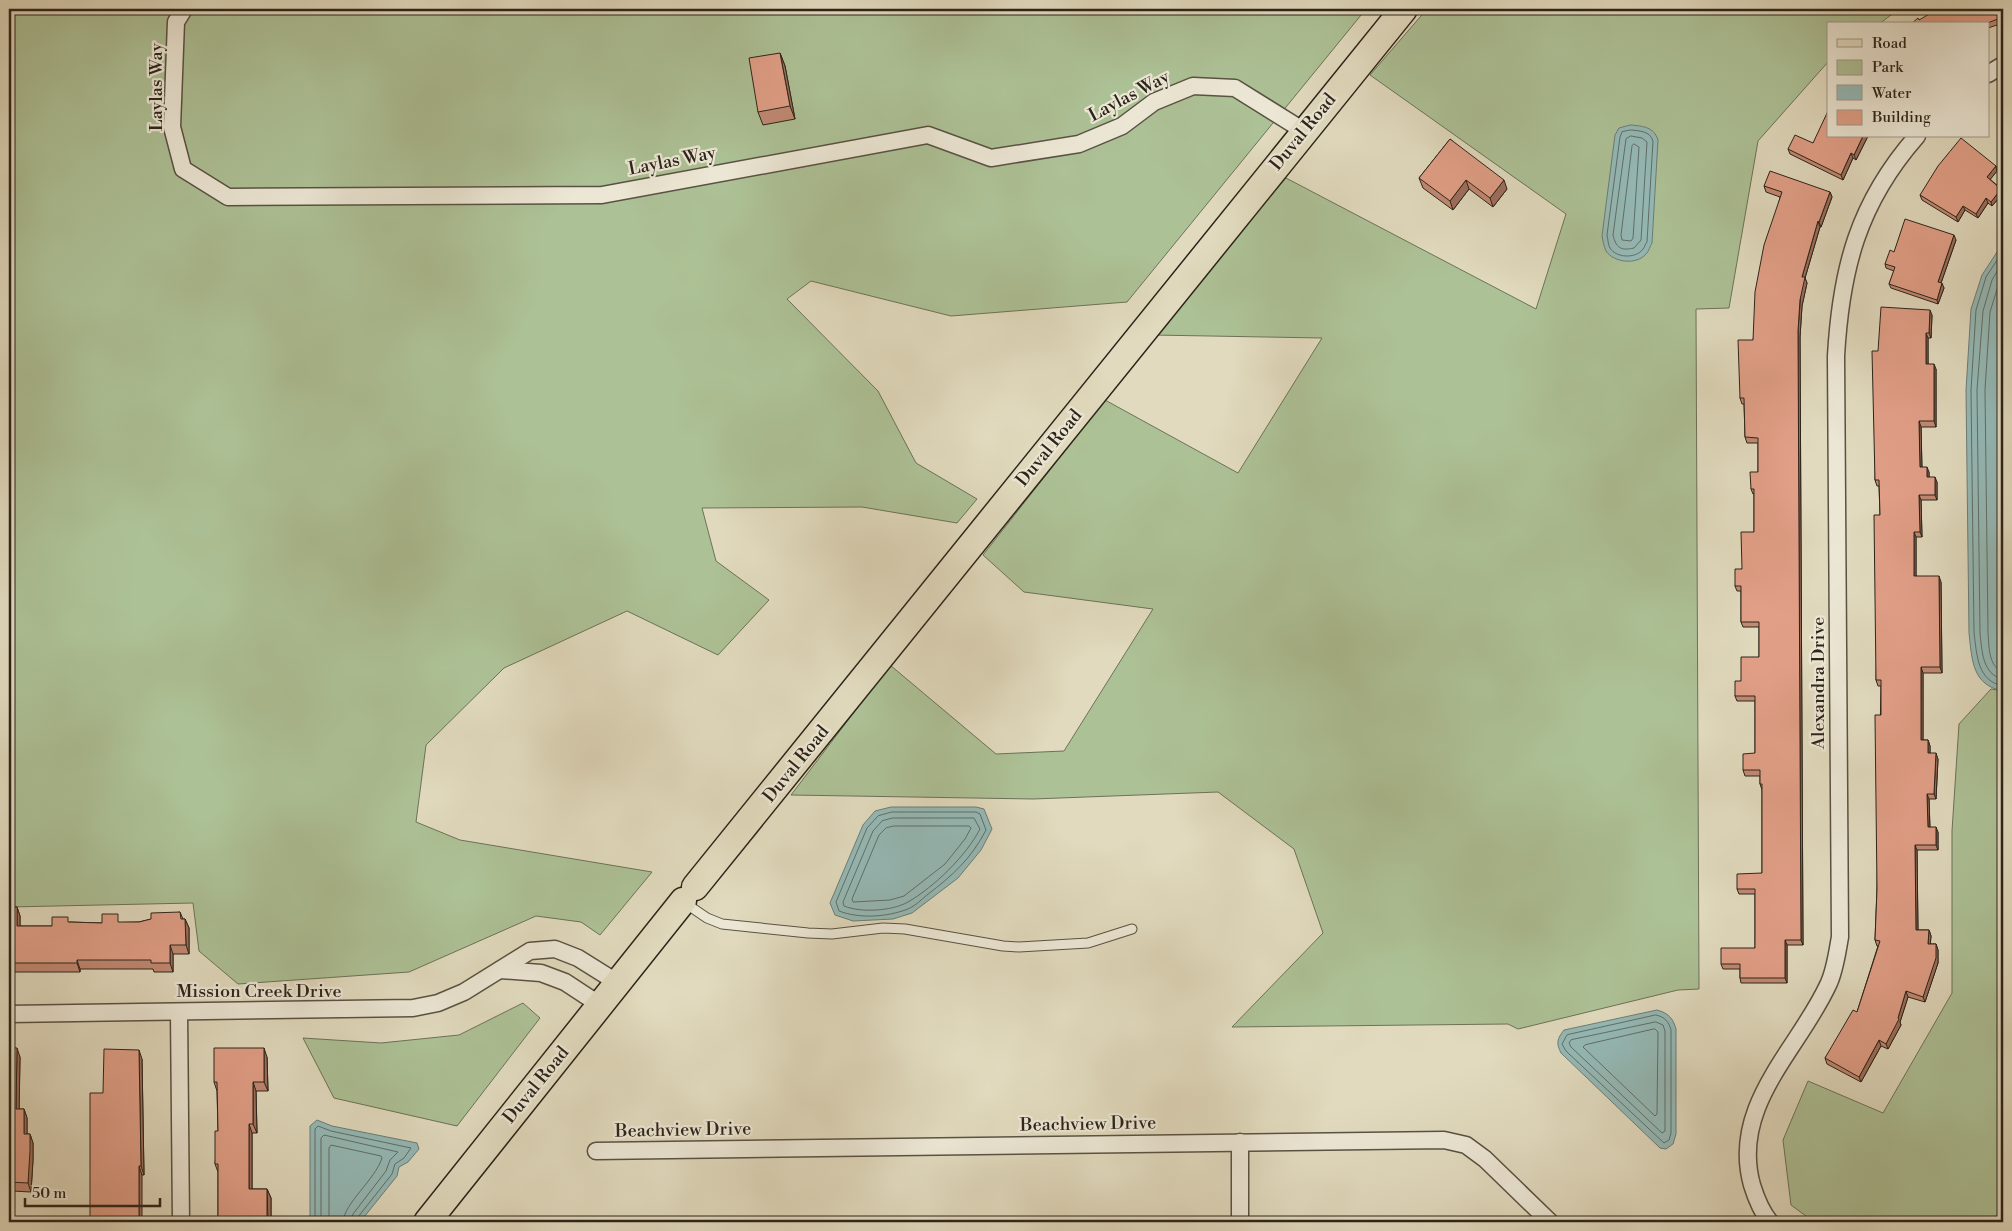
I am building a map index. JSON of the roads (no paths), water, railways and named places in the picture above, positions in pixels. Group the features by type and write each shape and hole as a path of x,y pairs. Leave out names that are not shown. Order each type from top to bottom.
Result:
{"main road":[{"name":"Duval Road","path":"427,1222 689,894 1404,9"}],"street":[{"name":"Laylas Way","path":"184,9 176,22 172,127 183,169 228,197 602,195 928,135 991,158 1079,144 1122,126 1154,102 1194,86 1235,88 1304,131"},
{"path":"1990,73 2003,65"},
{"name":"Alexandra Drive","path":"1770,1222 1756,1197 1749,1172 1747,1146 1752,1120 1762,1093 1829,985 1836,964 1840,937 1836,366 1838,314 1845,276 1868,209 1885,177 1915,138"},
{"name":"Mission Creek Drive","path":"9,1014 390,1010 413,1008 438,1002 464,992 530,951 555,949 578,958 618,983"},
{"path":"500,970 541,973 565,982 600,1005"},
{"path":"179,1012 181,1222"},
{"name":"Beachview Drive","path":"596,1151 1444,1140 1466,1145 1485,1158 1550,1222"},
{"path":"1240,1142 1240,1222"}],"lane":[{"path":"689,894 707,918 722,924 808,933 832,934 884,928 905,929 1003,946 1019,947 1088,943 1132,929"}],"water":[{"path":"1630,125 1651,130 1658,140 1652,243 1642,258 1626,261 1614,258 1606,251 1602,236 1615,135 1619,128"},
{"path":"2003,243 2003,691 1993,688 1979,677 1975,670 1971,653 1969,633 1966,390 1971,309 1982,275"},
{"path":"891,807 976,807 984,809 992,829 981,850 958,878 912,913 893,919 853,921 835,915 830,903 863,825 875,811"},
{"path":"1657,1010 1670,1016 1676,1029 1676,1134 1673,1144 1666,1149 1660,1148 1561,1053 1558,1046 1559,1039 1564,1030"},
{"path":"317,1120 332,1126 417,1143 419,1149 408,1162 399,1167 397,1176 360,1222 310,1222 310,1126"}]}
